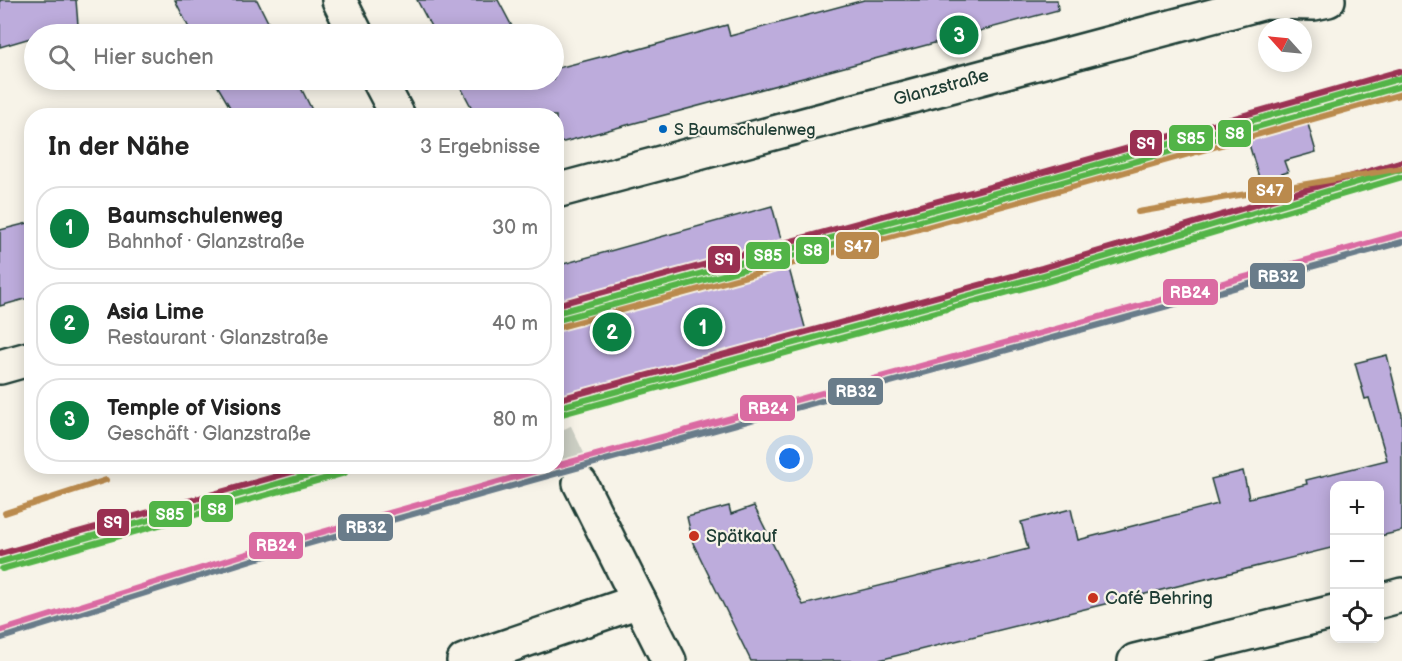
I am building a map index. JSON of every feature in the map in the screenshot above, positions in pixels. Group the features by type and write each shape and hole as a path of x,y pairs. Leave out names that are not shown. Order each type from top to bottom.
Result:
{"street":[{"path":"339,0 351,24"},
{"name":"Glanzstraße","path":"564,189 1265,1 1314,3 1328,0"},
{"path":"384,90 394,108"},
{"path":"0,367 24,360"},
{"path":"580,483 669,661"},
{"path":"1384,599 1402,595"},
{"path":"464,661 639,601"},
{"path":"1135,661 1330,613"}],"building":[{"path":"0,0 76,0 78,24 24,24 24,40 0,47"},
{"path":"175,0 257,0 269,24 187,24"},
{"path":"417,0 498,0 511,24 430,24"},
{"path":"864,0 1057,0 1058,10 564,142 564,108 472,108 462,90 564,90 564,66 631,49 632,51 727,25 730,36"},
{"path":"220,90 302,90 311,108 230,108"},
{"path":"1271,115 1276,133 1308,124 1316,152 1284,161 1288,172 1260,181 1243,124"},
{"path":"772,206 806,331 564,399 564,264"},
{"path":"24,224 24,299 0,306 0,230"},
{"path":"1387,355 1402,415 1402,531 1384,535 1384,481 1330,481 1330,548 875,661 751,661 693,543 687,517 729,506 731,514 754,506 803,605 1028,549 1021,522 1071,509 1078,540 1218,504 1211,479 1243,471 1249,498 1307,484 1306,480 1387,460 1369,398 1365,399 1355,363"}],"tunnel":[{"path":"564,450 580,483"}],"transit line":[{"name":"S9","path":"564,303 1030,176 1400,71"},
{"name":"S85","path":"564,311 1032,183 1402,78"},
{"name":"S8","path":"564,318 1034,190 1402,86"},
{"name":"S47","path":"564,326 1402,94"},
{"name":"S9","path":"564,398 1042,268 1400,162"},
{"name":"S47","path":"1138,212 1402,168"},
{"name":"S85","path":"564,406 1044,275 1402,169"},
{"name":"S8","path":"564,413 1046,282 1402,177"},
{"name":"RB24","path":"564,464 1402,234"},
{"name":"RB32","path":"564,471 1402,242"},
{"name":"S9","path":"0,554 285,474"},
{"name":"S85","path":"0,562 313,474"},
{"name":"S8","path":"2,569 341,474"},
{"name":"RB24","path":"0,631 256,551 526,474"},
{"name":"RB32","path":"2,638 258,558 554,474"},
{"name":"S47","path":"5,513 106,480"}],"place":[{"name":"Temple of Visions","path":"959,35"},
{"name":"S Baumschulenweg","path":"663,129"},
{"name":"Baumschulenweg","path":"703,327"},
{"name":"Asia Lime","path":"612,332"},
{"name":"Spätkauf","path":"694,536"},
{"name":"Café Behring","path":"1093,598"}]}
